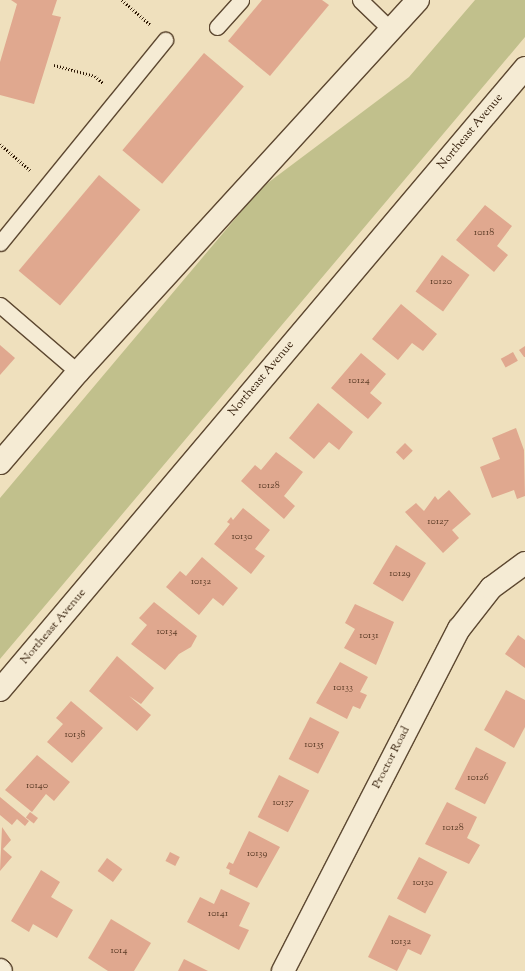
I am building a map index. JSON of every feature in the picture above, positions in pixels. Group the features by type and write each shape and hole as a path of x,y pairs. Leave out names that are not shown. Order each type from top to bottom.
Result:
{"street":[{"path":"0,463 78,372 418,0"},
{"name":"Northeast Avenue","path":"0,690 525,68"},
{"name":"Proctor Road","path":"283,971 459,629 491,588 525,563"}],"lane":[{"path":"217,27 241,0"},
{"path":"360,0 391,30"},
{"path":"0,242 165,40"},
{"path":"0,305 78,372"}],"path":[{"path":"122,0 136,9 165,40"},
{"path":"54,65 96,76 119,97"},
{"path":"0,144 48,185"}],"shaded area":[{"path":"475,0 525,0 525,37 0,659 0,498 261,188 409,77"}],"building":[{"path":"11,0 57,0 52,15 61,17 34,104 0,95 0,62 17,4"},
{"path":"262,0 322,0 329,5 270,76 228,41"},
{"path":"204,53 244,86 162,184 122,150"},
{"path":"99,175 140,210 60,305 19,271"},
{"path":"485,205 512,226 497,246 508,255 494,272 456,240"},
{"path":"442,255 470,275 443,311 416,291"},
{"path":"401,304 437,334 423,351 412,343 398,360 372,339"},
{"path":"0,345 15,358 0,375"},
{"path":"525,346 525,357 524,357 519,350"},
{"path":"513,352 518,361 506,368 501,359"},
{"path":"361,353 386,374 370,393 382,403 368,419 331,388"},
{"path":"318,403 353,432 339,450 329,442 314,459 289,438"},
{"path":"516,428 524,450 525,496 517,499 514,490 492,498 480,467 500,459 492,438"},
{"path":"405,443 413,451 404,460 396,452"},
{"path":"276,452 303,472 284,496 295,506 284,519 241,481 255,465 261,470"},
{"path":"449,490 471,514 452,530 459,538 443,553 405,512 416,503 424,511 435,496 438,500"},
{"path":"243,508 270,530 255,549 265,556 251,574 214,544 230,524 227,522 231,517 233,520"},
{"path":"396,545 426,563 403,602 373,584"},
{"path":"202,557 238,588 223,606 213,598 199,615 166,587 180,571 186,576"},
{"path":"154,602 197,636 191,647 179,654 165,670 131,644 147,625 139,618"},
{"path":"355,604 394,622 376,665 344,648 355,629 345,623"},
{"path":"518,635 525,640 525,668 505,654"},
{"path":"117,656 154,688 141,704 129,696 151,715 137,731 89,691"},
{"path":"340,662 368,677 360,692 367,695 360,709 353,706 347,719 316,703"},
{"path":"506,690 525,700 525,727 514,748 484,730"},
{"path":"71,701 103,728 72,763 47,742 63,724 56,718"},
{"path":"310,717 339,732 318,774 289,759"},
{"path":"476,747 506,762 485,804 455,789"},
{"path":"37,755 70,782 54,801 46,794 32,812 5,790"},
{"path":"279,775 309,790 288,832 258,817"},
{"path":"0,797 29,821 25,826 17,819 12,825 0,815"},
{"path":"447,802 477,817 467,838 480,845 469,864 425,844"},
{"path":"30,812 38,818 34,824 26,818"},
{"path":"2,827 11,840 3,849 12,857 0,871"},
{"path":"249,831 280,847 257,888 229,874 230,870 226,868 229,862 233,864"},
{"path":"170,852 180,857 175,866 165,861"},
{"path":"419,857 447,872 425,914 397,898"},
{"path":"107,858 122,869 113,882 98,871"},
{"path":"41,870 60,882 51,897 73,910 57,938 33,924 29,932 11,921"},
{"path":"221,889 250,903 239,926 249,930 239,950 187,922 200,897 214,904"},
{"path":"389,915 431,935 421,955 408,949 397,971 368,957"},
{"path":"111,919 151,943 134,971 108,971 88,958"},
{"path":"184,959 208,971 178,971"}]}
